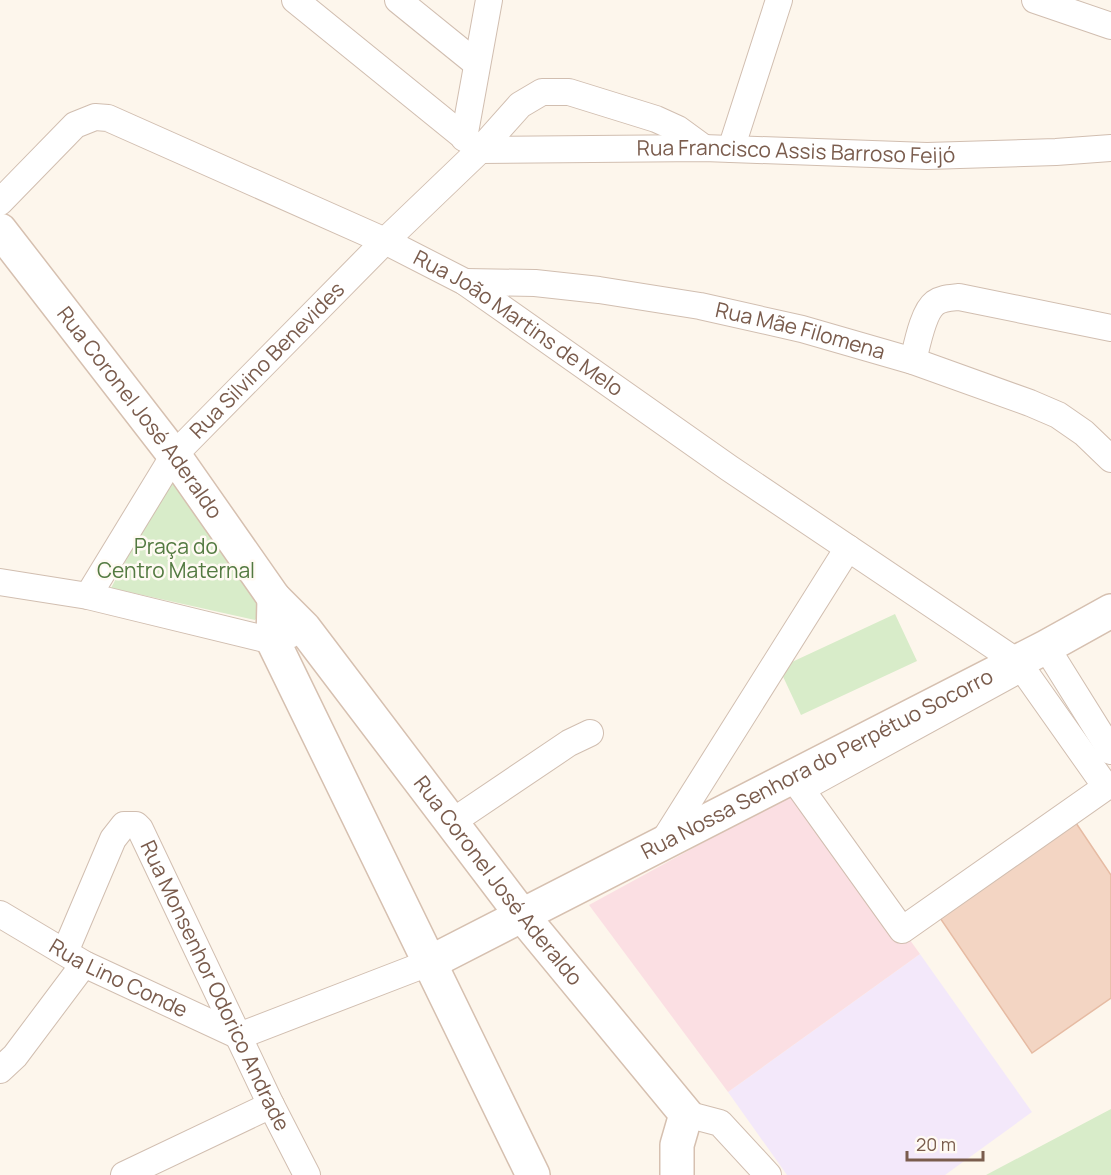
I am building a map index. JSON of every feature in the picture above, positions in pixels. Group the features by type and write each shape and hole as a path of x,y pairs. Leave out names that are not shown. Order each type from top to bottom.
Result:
{"main road":[{"name":"Rua Coronel José Aderaldo","path":"0,230 174,455 274,598 304,628 521,914 686,1114"},
{"path":"274,598 273,641 533,1175"},
{"name":"Rua Nossa Senhora do Perpétuo Socorro","path":"431,962 1046,647 1111,611"},
{"path":"677,1175 676,1145 686,1114"}],"street":[{"path":"295,0 472,144"},
{"path":"398,0 477,64"},
{"path":"472,144 477,64 489,0"},
{"path":"731,150 779,0"},
{"path":"1035,0 1111,26"},
{"name":"Rua Silvino Benevides","path":"88,596 174,455 385,241 472,144 520,105 542,92 569,92 656,118 678,129 704,148"},
{"name":"Rua João Martins de Melo","path":"0,202 75,125 85,119 101,118 118,123 385,241 465,282 729,468 1016,661"},
{"path":"656,118 661,148"},
{"name":"Rua Francisco Assis Barroso Feijó","path":"472,144 704,148 927,156 1111,148"},
{"name":"Rua Mãe Filomena","path":"465,282 535,283 599,290 700,306 802,329 913,361 1030,403 1058,415 1084,433 1111,459"},
{"path":"913,361 926,316 934,303 945,298 959,297 1111,328"},
{"path":"663,842 848,548"},
{"path":"0,582 88,596 273,641 304,628"},
{"path":"1046,647 1111,751"},
{"path":"1022,668 1106,787 902,930 801,789 1022,668"},
{"path":"452,822 569,743 590,733"},
{"name":"Rua Monsenhor Odorico Andrade","path":"75,958 112,839 124,825 136,825 140,829 306,1175"},
{"name":"Rua Lino Conde","path":"0,914 75,958 239,1036"},
{"path":"0,1070 15,1056 75,958"},
{"path":"239,1036 431,962"},
{"path":"124,1175 271,1105"},
{"path":"686,1114 720,1123 768,1175"}],"shaded area":[{"path":"801,789 920,954 728,1092 589,905"},
{"path":"920,954 1032,1112 945,1175 787,1175 728,1092"}],"green space":[{"name":"Praça do Centro Maternal","path":"170,478 265,607 255,620 111,588"},
{"path":"895,614 917,661 801,715 779,668"},
{"path":"1111,1109 1111,1175 986,1175"}],"building":[{"path":"1074,820 1111,875 1111,998 1032,1053 938,915"}]}
